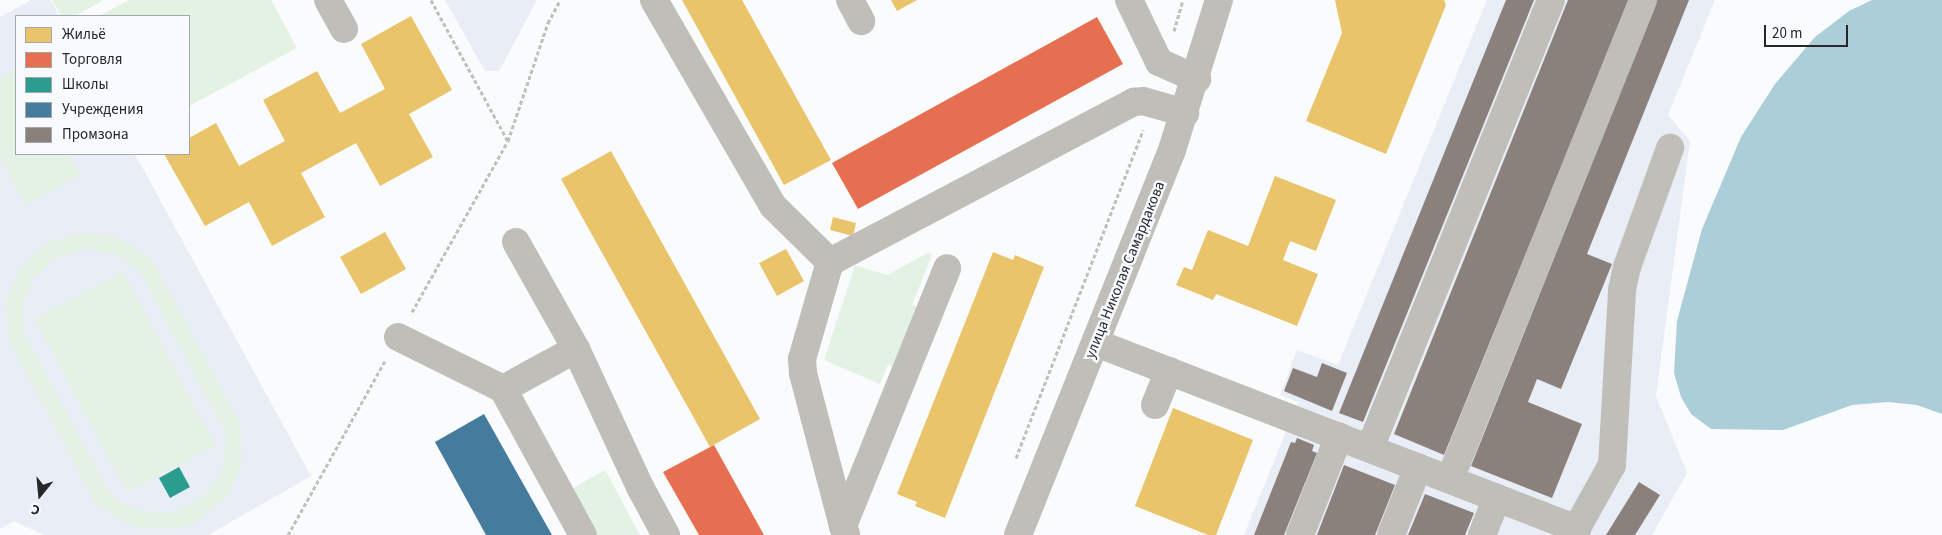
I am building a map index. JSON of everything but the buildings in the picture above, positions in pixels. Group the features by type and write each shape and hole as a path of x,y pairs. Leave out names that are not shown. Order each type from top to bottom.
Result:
{"street":[{"path":"328,0 344,30"},
{"path":"654,0 772,206 830,262"},
{"path":"1129,0 1164,65 1197,79"},
{"name":"улица Николая Самардакова","path":"1018,535 1096,343 1185,113 1197,79 1219,0"},
{"path":"1370,448 1551,0"},
{"path":"1450,479 1643,0"},
{"path":"845,530 803,373 802,358 830,262 1134,102 1152,103 1185,113"},
{"path":"1096,343 1450,479 1575,532 1612,465 1622,290 1627,267 1670,148"},
{"path":"516,242 576,349 640,487 666,535"},
{"path":"845,530 947,268"},
{"path":"398,337 503,389 583,535"},
{"path":"503,389 576,349"},
{"path":"1155,405 1169,371"},
{"path":"1300,535 1339,436"},
{"path":"1391,535 1418,467"},
{"path":"1482,535 1497,498"}],"path":[{"path":"431,0 508,141"},
{"path":"288,535 508,141 548,23 560,0"},
{"path":"1164,65 1183,0"},
{"path":"1016,458 1152,103"}],"shaded area":[{"path":"31,0 51,0 58,15 15,15 15,155 136,155 311,476 208,535 44,535 14,521 0,529 0,17"},
{"path":"445,0 537,0 499,71 485,71"},
{"path":"1487,0 1715,0 1668,115 1690,141 1656,396 1687,473 1652,535 1244,535 1298,402 1280,395 1297,350 1338,365"}],"green space":[{"path":"52,0 104,0 77,15 60,15"},
{"path":"129,0 271,0 297,48 190,105 190,15 101,15"},
{"path":"15,70 15,155 69,155 80,175 26,205 0,157 0,78"},
{"path":"86,232 123,239 153,261 240,424 242,462 227,496 199,521 181,527 144,529 126,523 95,502 8,338 6,301 21,267 49,242","holes":["86,249 116,254 140,272 224,429 226,443 221,473 203,497 177,511 147,513 119,501 108,490 24,334 23,304 35,277 57,257"]},
{"path":"928,253 932,255 912,305 919,308 894,367 888,365 880,384 824,360 855,265 887,275"},
{"path":"123,272 215,445 127,492 35,319"},
{"path":"605,470 640,535 592,535 568,491"}],"water":[{"path":"1872,0 1942,0 1942,414 1917,405 1888,402 1852,405 1783,430 1711,429 1691,414 1681,397 1674,373 1677,321 1702,229 1741,137 1775,84 1815,37 1849,11"}]}
